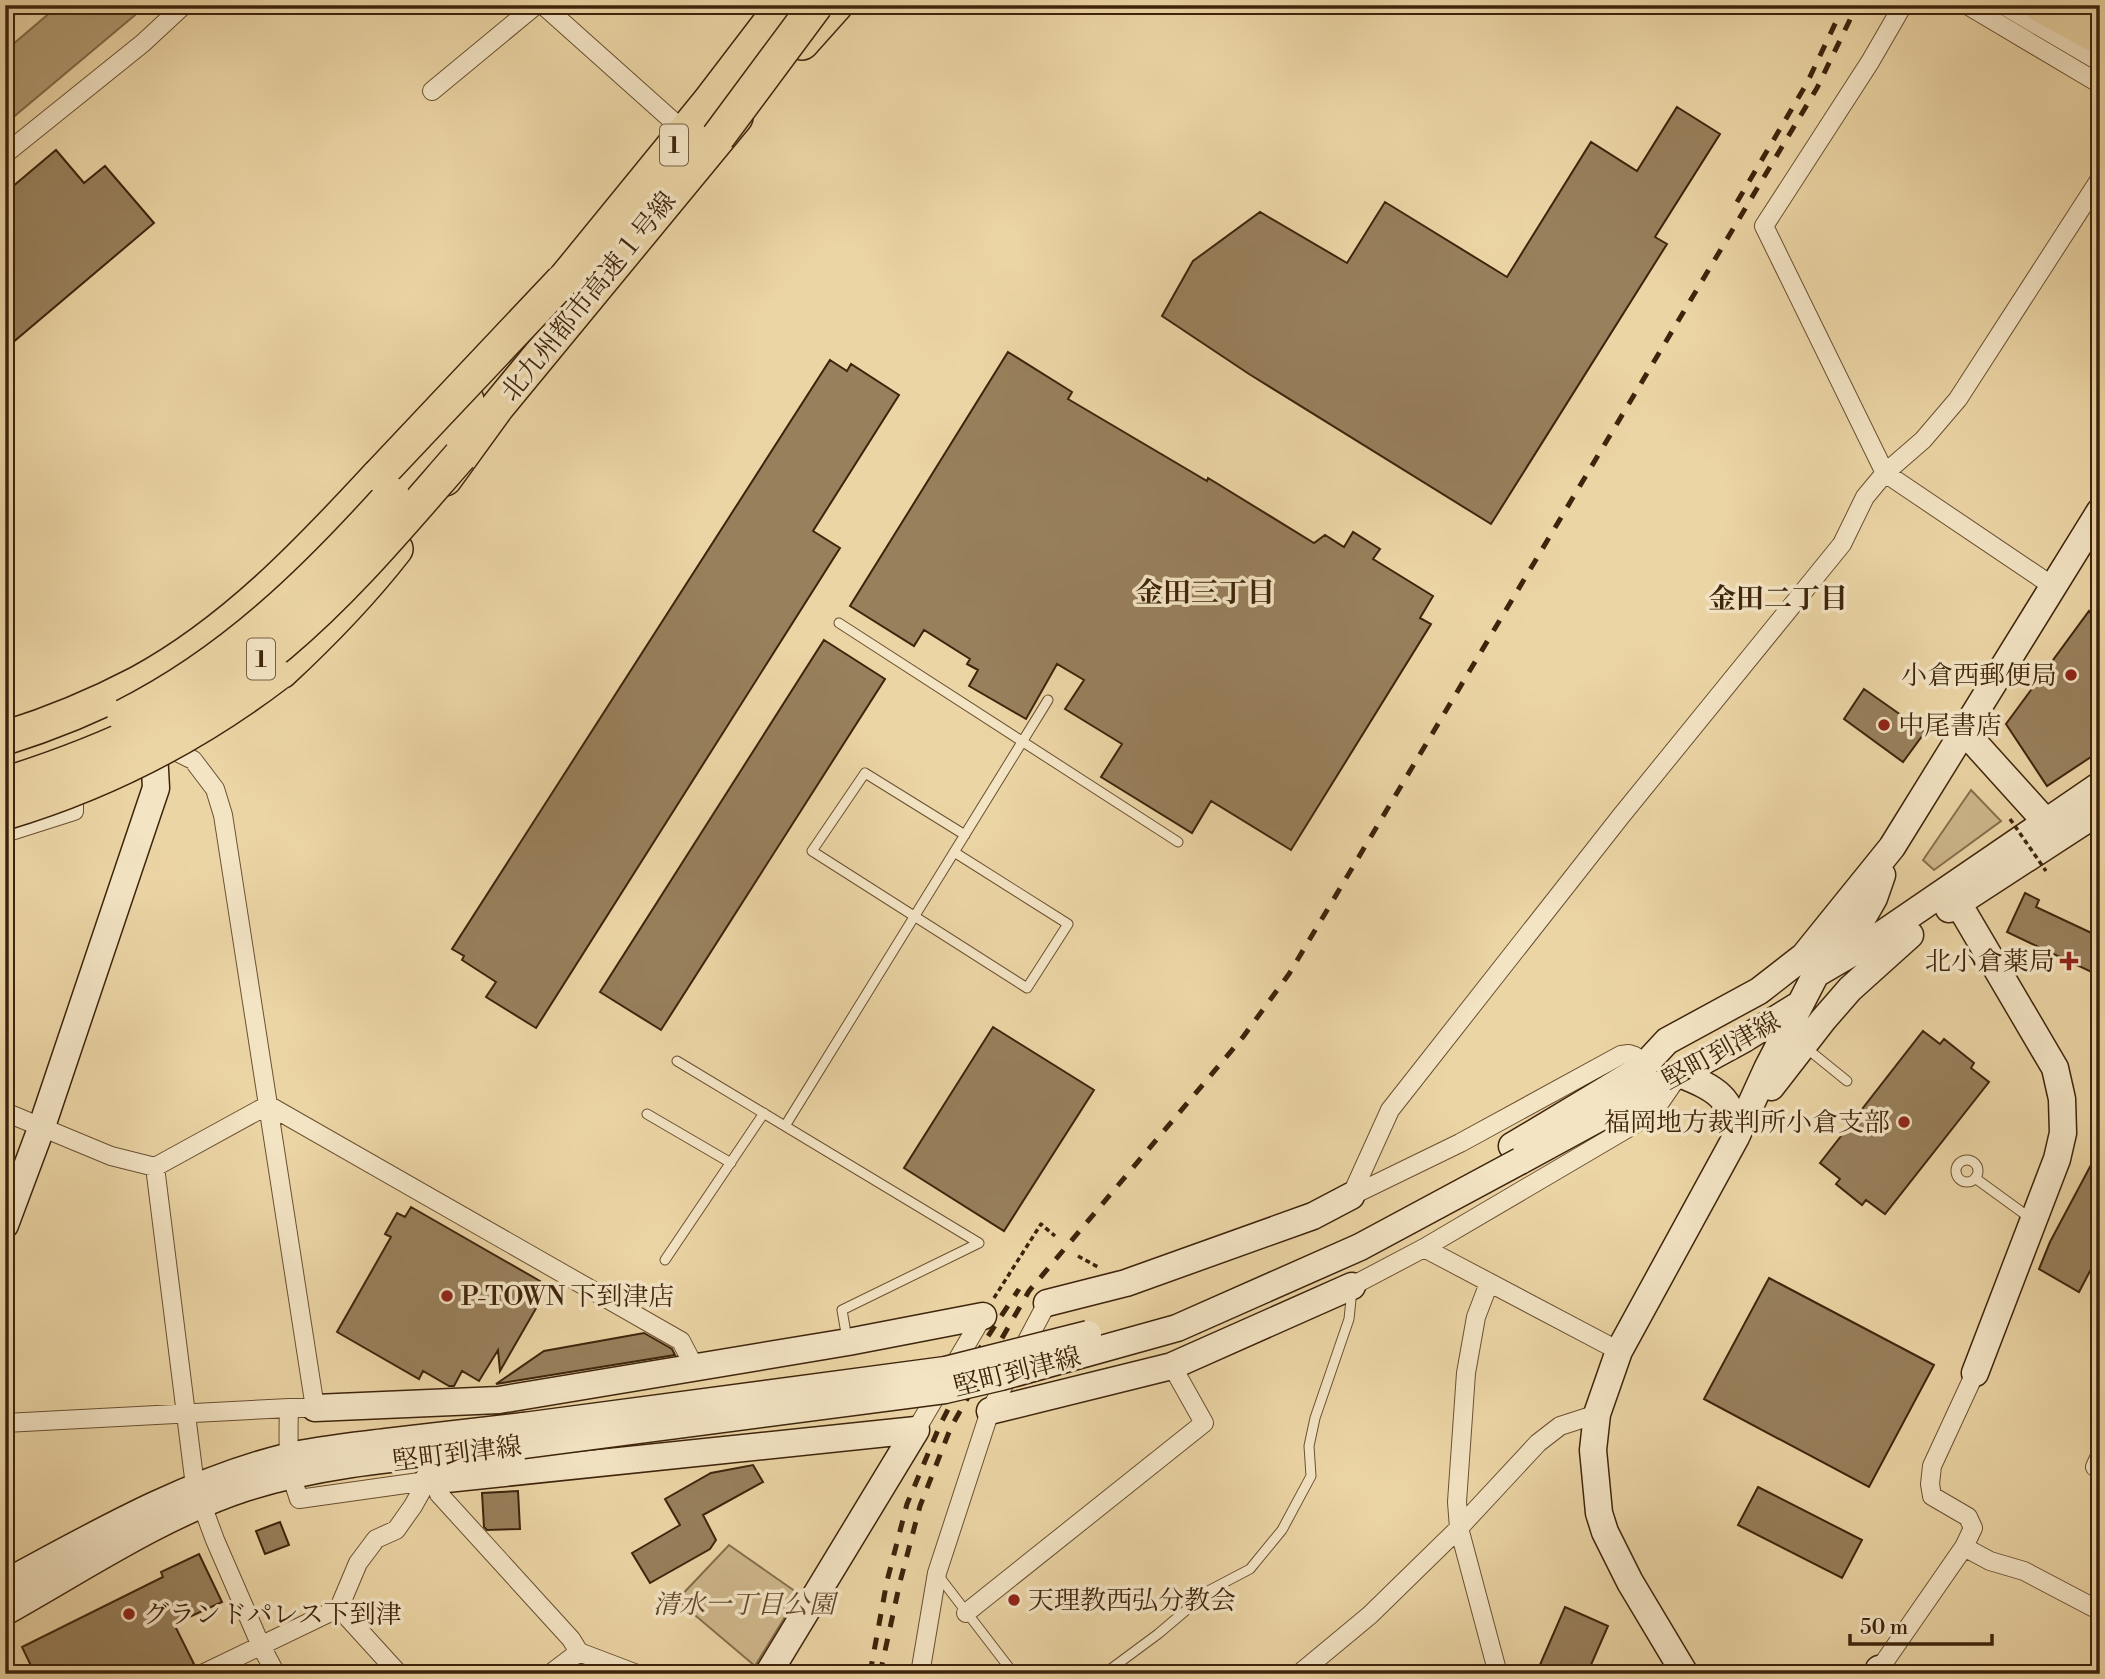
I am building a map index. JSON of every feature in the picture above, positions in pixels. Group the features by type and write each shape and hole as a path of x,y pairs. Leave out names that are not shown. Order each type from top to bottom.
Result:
{"highway":[{"name":"北九州都市高速１号線","path":"709,102 783,5"},
{"name":"北九州都市高速１号線","path":"562,281 709,102 793,5"},
{"name":"北九州都市高速１号線","path":"460,456 718,137 818,5"},
{"name":"北九州都市高速１号線","path":"718,137 836,5"},
{"path":"2040,5 2100,40"},
{"path":"2056,5 2100,32"},
{"path":"5,738 83,709 138,682 189,650 238,614 329,529 562,281"},
{"name":"1","path":"5,764 94,730 143,706 190,678 251,633 313,579 392,494 562,281"},
{"path":"5,813 91,784 138,763 232,709 281,672 360,595 412,528 460,456"},
{"name":"1","path":"5,784 102,750 156,725 238,676 279,645 358,572 460,456"}],"street":[{"path":"5,11 12,5"},
{"path":"5,154 143,43 184,5"},
{"path":"432,91 536,5"},
{"path":"543,5 675,123"},
{"path":"5,750 92,720 147,694 197,662 268,607 367,505 675,123 766,5"},
{"path":"5,797 109,763 154,741 293,626 415,496 818,5"},
{"path":"1903,5 1870,62 1764,226 1885,473 2054,587"},
{"path":"1967,5 2100,84"},
{"path":"2003,5 2100,62"},
{"path":"1351,1196 1390,1110 1620,816 1842,544 1865,497 1885,473 1923,440 1958,399 2100,179"},
{"name":"堅町到津線","path":"5,1583 113,1525 289,1466 340,1466 523,1436 945,1390 1165,1331 1360,1247 1516,1154 1642,1068 1667,1041 1759,991 1804,956 1892,847 1963,730 2096,526"},
{"path":"5,1225 42,1126 156,788 154,741 147,694"},
{"path":"1963,730 2046,822"},
{"path":"154,741 193,760 215,789 223,815 268,1105 302,1408 289,1466 299,1499 431,1480 916,1430"},
{"path":"5,833 75,811 75,775"},
{"path":"1862,936 2046,822 2100,785"},
{"path":"920,1674 937,1573 990,1411 1047,1303 1126,1283 1313,1216 1460,1143 1621,1055 1635,1056 1642,1068 1668,1059 1770,1002 1910,935 2100,811"},
{"name":"堅町到津線","path":"1516,1154 1744,1039 1803,1025 1821,982 1862,936 1892,847"},
{"path":"1858,892 1852,910 1862,936"},
{"path":"1825,976 1858,892"},
{"path":"1880,1672 1964,1547 1973,1528 1968,1517 1932,1496 1932,1466 1975,1373 2057,1159 2063,1133 2062,1100 2055,1068 1958,903"},
{"path":"1862,936 1896,940 1910,935"},
{"path":"1685,1674 1630,1582 1605,1532 1599,1513 1593,1450 1597,1414 1619,1351 1736,1137 1803,1025 1850,989 1910,935"},
{"path":"1770,1002 1787,1000 1803,1025"},
{"path":"1736,1137 1777,1079 1803,1025"},
{"path":"990,1411 1172,1366 1352,1286 1424,1248 1652,1115 1680,1073 1713,1088 1722,1096 1733,1116 1736,1137"},
{"path":"5,1112 111,1156 155,1167 268,1105"},
{"path":"268,1105 681,1341 695,1367"},
{"path":"155,1167 198,1496 261,1646 276,1674"},
{"path":"1424,1248 1619,1351"},
{"path":"1489,1283 1476,1317 1466,1373 1457,1502 1459,1528 1498,1674"},
{"path":"5,1423 499,1400 848,1342 983,1316"},
{"path":"768,1674 983,1316"},
{"path":"966,1613 1205,1423 1172,1366"},
{"path":"1299,1674 1370,1615 1459,1528 1538,1443 1560,1426 1597,1414"},
{"path":"2100,1456 2095,1467 2100,1470"},
{"path":"202,1674 339,1608 358,1563 376,1539 396,1530 431,1480"},
{"path":"431,1480 439,1494 571,1639 579,1652 637,1674"},
{"name":"堅町到津線","path":"5,1612 198,1496"},
{"path":"1964,1547 1990,1561 2024,1571 2100,1611"},
{"path":"339,1608 398,1674"},
{"path":"550,1674 579,1652"}],"lane":[{"path":"839,624 1178,842"},
{"path":"785,1126 1048,700"},
{"path":"954,852 1068,924 1027,988 812,850 865,773 965,835"},
{"path":"1803,1025 1847,1081"},
{"path":"677,1061 979,1243 842,1310 848,1342"},
{"path":"665,1260 764,1113"},
{"path":"647,1114 730,1163"},
{"path":"1975,1178 2033,1220"},
{"path":"1104,1674 1158,1634 1210,1590 1250,1569 1282,1530 1311,1476 1309,1446 1315,1418 1349,1319 1352,1286"},
{"path":"937,1573 1014,1674"}],"path":[{"path":"2010,819 2046,871"},
{"path":"983,1316 1041,1224 1055,1236"}],"green space":[{"path":"1971,790 2001,821 1934,870 1923,860"},
{"name":"清水一丁目公園","path":"729,1545 799,1594 755,1666 677,1600"}],"shaded area":[{"path":"59,5 147,5 5,124 5,51"}],"building":[{"path":"1677,107 1720,134 1655,237 1667,244 1491,524 1249,374 1162,316 1193,261 1260,212 1347,263 1385,202 1507,277 1591,142 1637,171"},
{"path":"56,150 84,183 105,166 154,223 5,349 5,193"},
{"path":"1008,352 1072,392 1068,399 1207,481 1208,478 1314,543 1325,535 1344,547 1353,532 1380,549 1373,559 1433,596 1420,618 1431,624 1291,850 1211,801 1192,833 1101,777 1122,744 1065,709 1084,680 1057,664 1026,719 969,686 978,670 967,664 970,659 924,630 914,646 850,606"},
{"path":"830,360 847,371 851,364 899,395 813,531 840,548 536,1028 486,997 496,982 462,960 464,956 452,949"},
{"name":"小倉西郵便局","path":"2089,611 2100,626 2100,751 2047,786 2006,724"},
{"path":"824,640 885,679 661,1030 600,992"},
{"name":"中尾書店","path":"1864,689 1925,732 1903,762 1844,719"},
{"path":"2025,893 2039,900 2036,907 2100,937 2100,976 2007,932"},
{"path":"993,1027 1094,1090 1004,1231 904,1168"},
{"name":"福岡地方裁判所小倉支部","path":"1923,1031 1940,1044 1944,1039 1974,1063 1971,1068 1989,1082 1885,1214 1866,1200 1862,1205 1836,1184 1840,1179 1820,1163"},
{"path":"2100,1148 2100,1252 2079,1292 2039,1269 2050,1242"},
{"name":"P-TOWN 下到津店","path":"411,1207 540,1281 533,1293 542,1298 500,1371 498,1350 479,1381 462,1371 454,1386 449,1386 423,1371 419,1379 337,1332 391,1237 385,1234 397,1213 405,1217"},
{"path":"1769,1278 1934,1365 1869,1487 1704,1399"},
{"path":"644,1333 672,1349 675,1355 496,1384 544,1351"},
{"path":"753,1465 763,1482 703,1515 716,1540 710,1549 650,1583 632,1553 680,1525 665,1499 711,1473"},
{"path":"1758,1487 1862,1540 1842,1578 1738,1525"},
{"path":"518,1491 520,1529 487,1530 484,1527 482,1493"},
{"path":"280,1522 289,1545 265,1554 256,1531"},
{"name":"グランドパレス下到津","path":"199,1554 222,1602 174,1624 194,1664 174,1674 35,1674 22,1647 163,1577 161,1572"},
{"path":"1565,1607 1608,1626 1587,1674 1536,1674"}],"railway":[{"path":"1737,202 1807,83 1844,5"},
{"path":"880,1674 920,1506 951,1427 1029,1291 1243,1037 1289,974 1817,88 1857,5"},
{"path":"870,1673 887,1581 907,1504 940,1425 977,1353 1019,1289"}],"place":[{"name":"小倉西郵便局","path":"2071,675"},
{"name":"中尾書店","path":"1884,725"},
{"name":"北小倉薬局","path":"2069,961"},
{"name":"福岡地方裁判所小倉支部","path":"1904,1122"},
{"name":"P-TOWN 下到津店","path":"447,1296"},
{"name":"天理教西弘分教会","path":"1014,1600"},
{"name":"グランドパレス下到津","path":"129,1614"}],"district":[{"name":"金田三丁目","path":"1205,592"},
{"name":"金田二丁目","path":"1778,598"}]}
